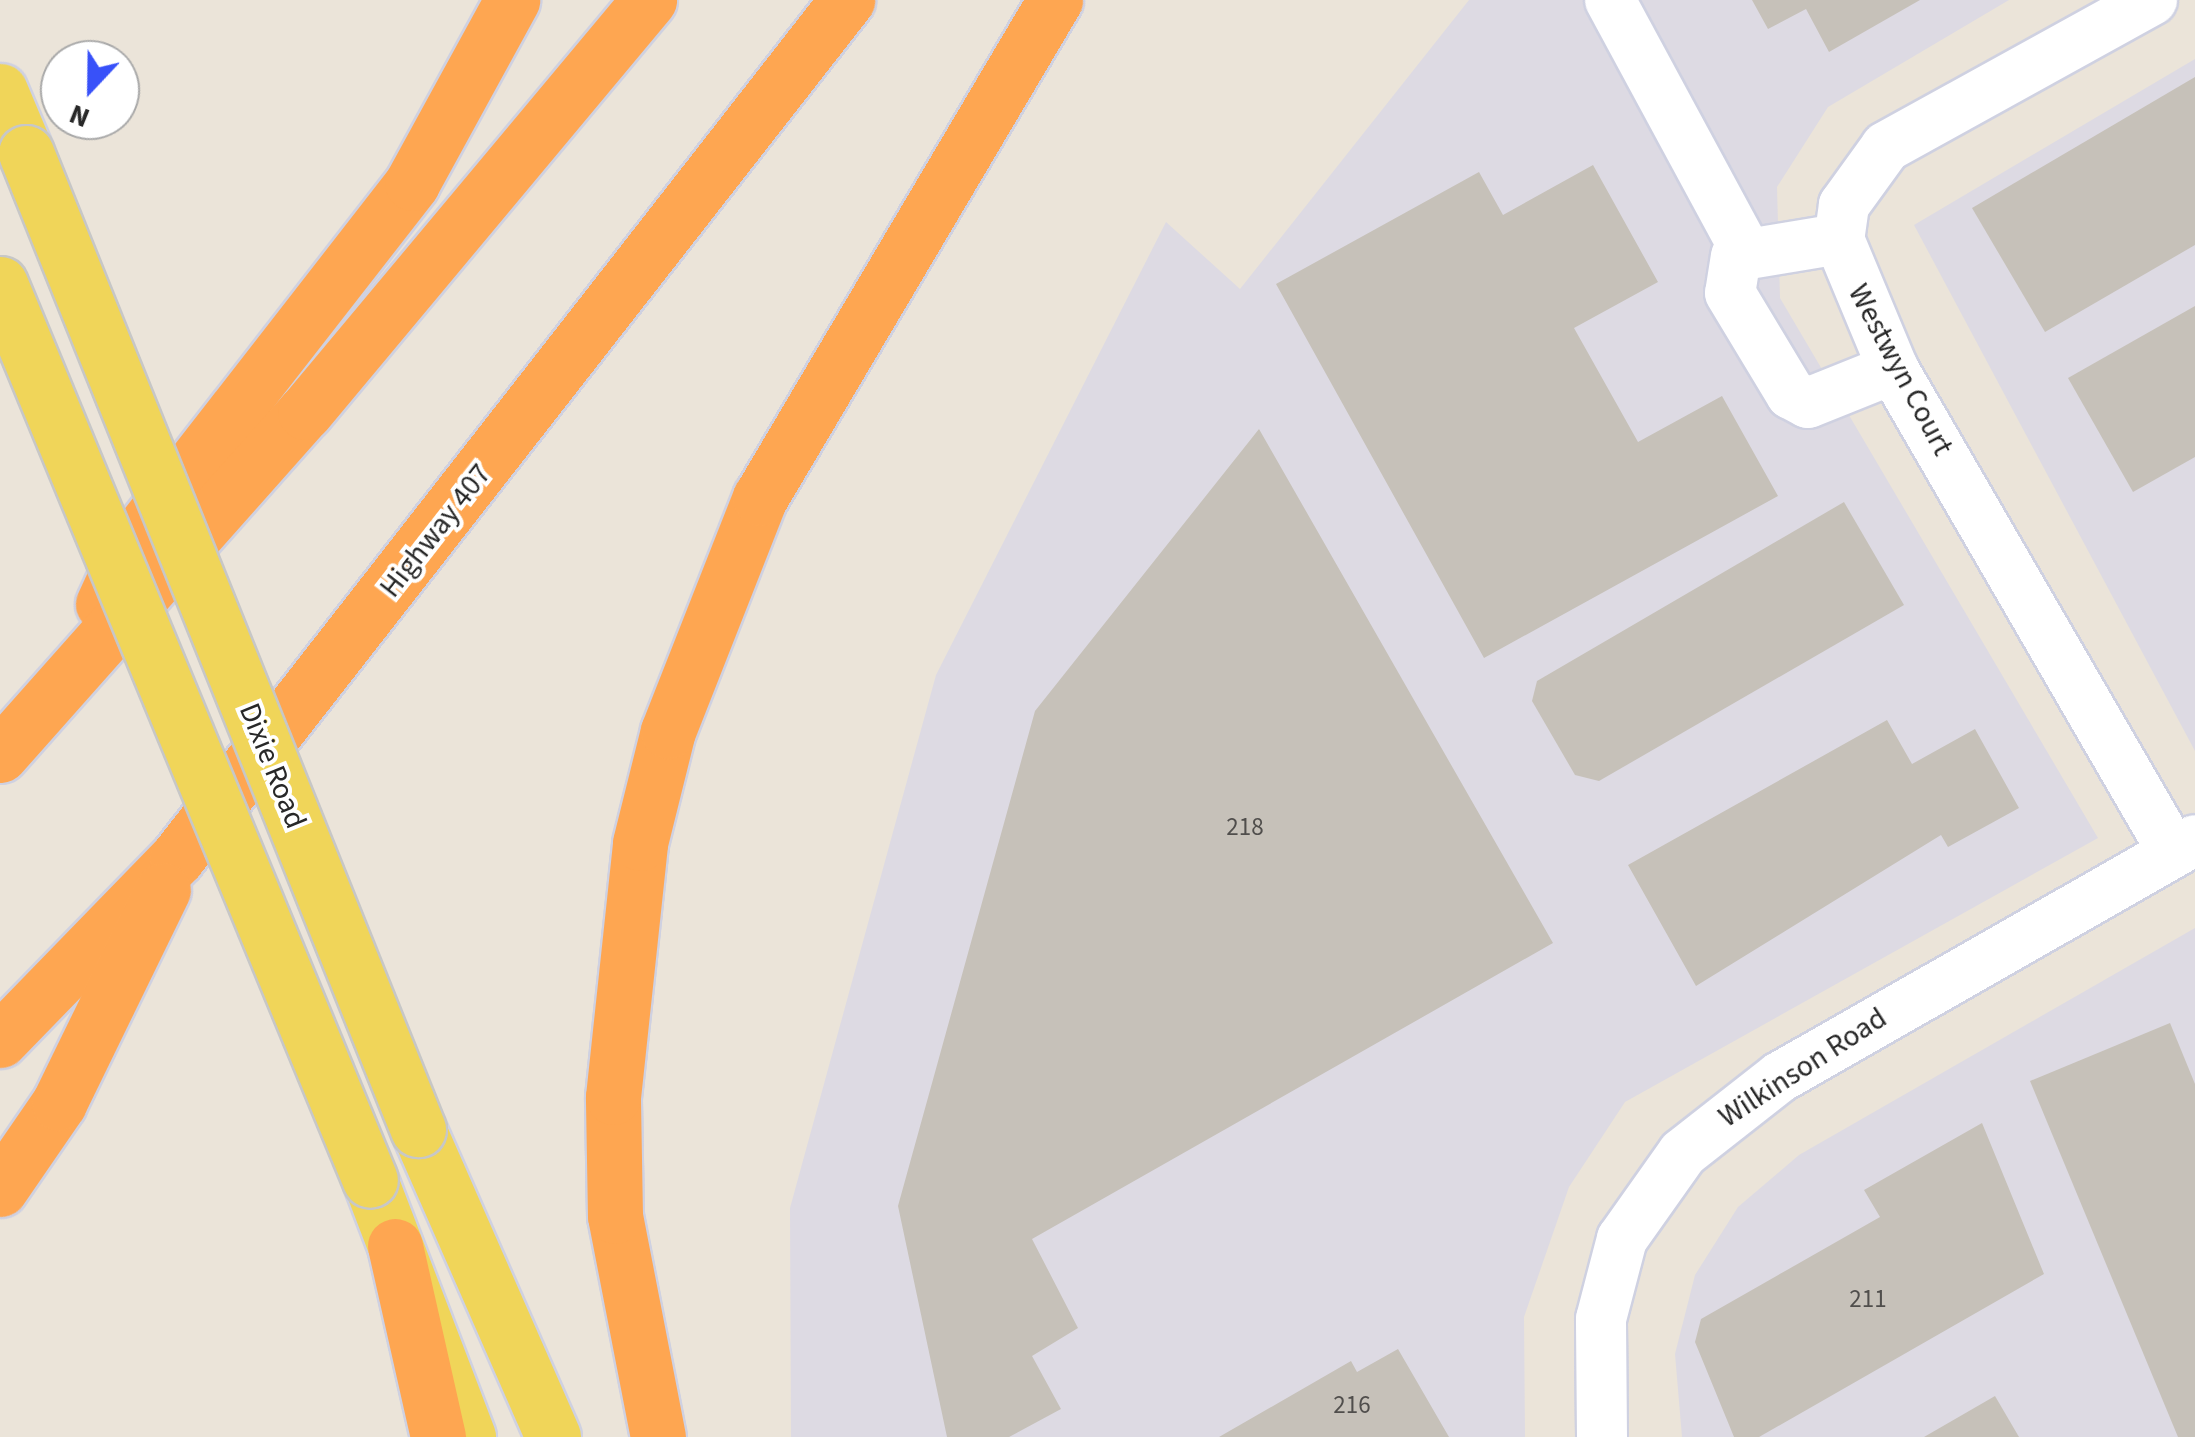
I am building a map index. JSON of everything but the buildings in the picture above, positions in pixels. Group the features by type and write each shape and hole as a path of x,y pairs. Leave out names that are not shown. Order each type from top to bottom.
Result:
{"highway":[{"path":"70,678 129,546 412,183 512,0"},
{"path":"0,755 649,0"},
{"name":"Highway 407","path":"0,1040 177,858 846,0"},
{"path":"658,1437 616,1216 613,1098 640,844 668,731 760,498 1055,0"},
{"path":"0,1189 59,1103 177,858"},
{"path":"395,1246 438,1437"}],"main road":[{"name":"Dixie Road","path":"0,92 418,1128 554,1437"},
{"path":"0,284 370,1180 468,1437"}],"street":[{"path":"1610,0 1746,252"},
{"path":"1893,370 1823,403 1792,394 1730,293 1730,268 1746,252 1839,239 1844,205 1886,147 2152,0"},
{"name":"Westwyn Court","path":"1839,239 1893,370 2184,846"},
{"name":"Wilkinson Road","path":"1602,1437 1600,1319 1622,1239 1683,1152 1780,1077 2184,846"}],"shaded area":[{"path":"1469,0 2009,0 1828,107 1777,187 1780,298 2098,838 1625,1102 1569,1187 1524,1317 1525,1437 791,1437 790,1208 936,675 1166,222 1240,289"},
{"path":"2195,59 2195,751 1914,225"},
{"path":"2195,928 2195,1437 1682,1437 1675,1354 1695,1275 1738,1207 1799,1155"}]}
